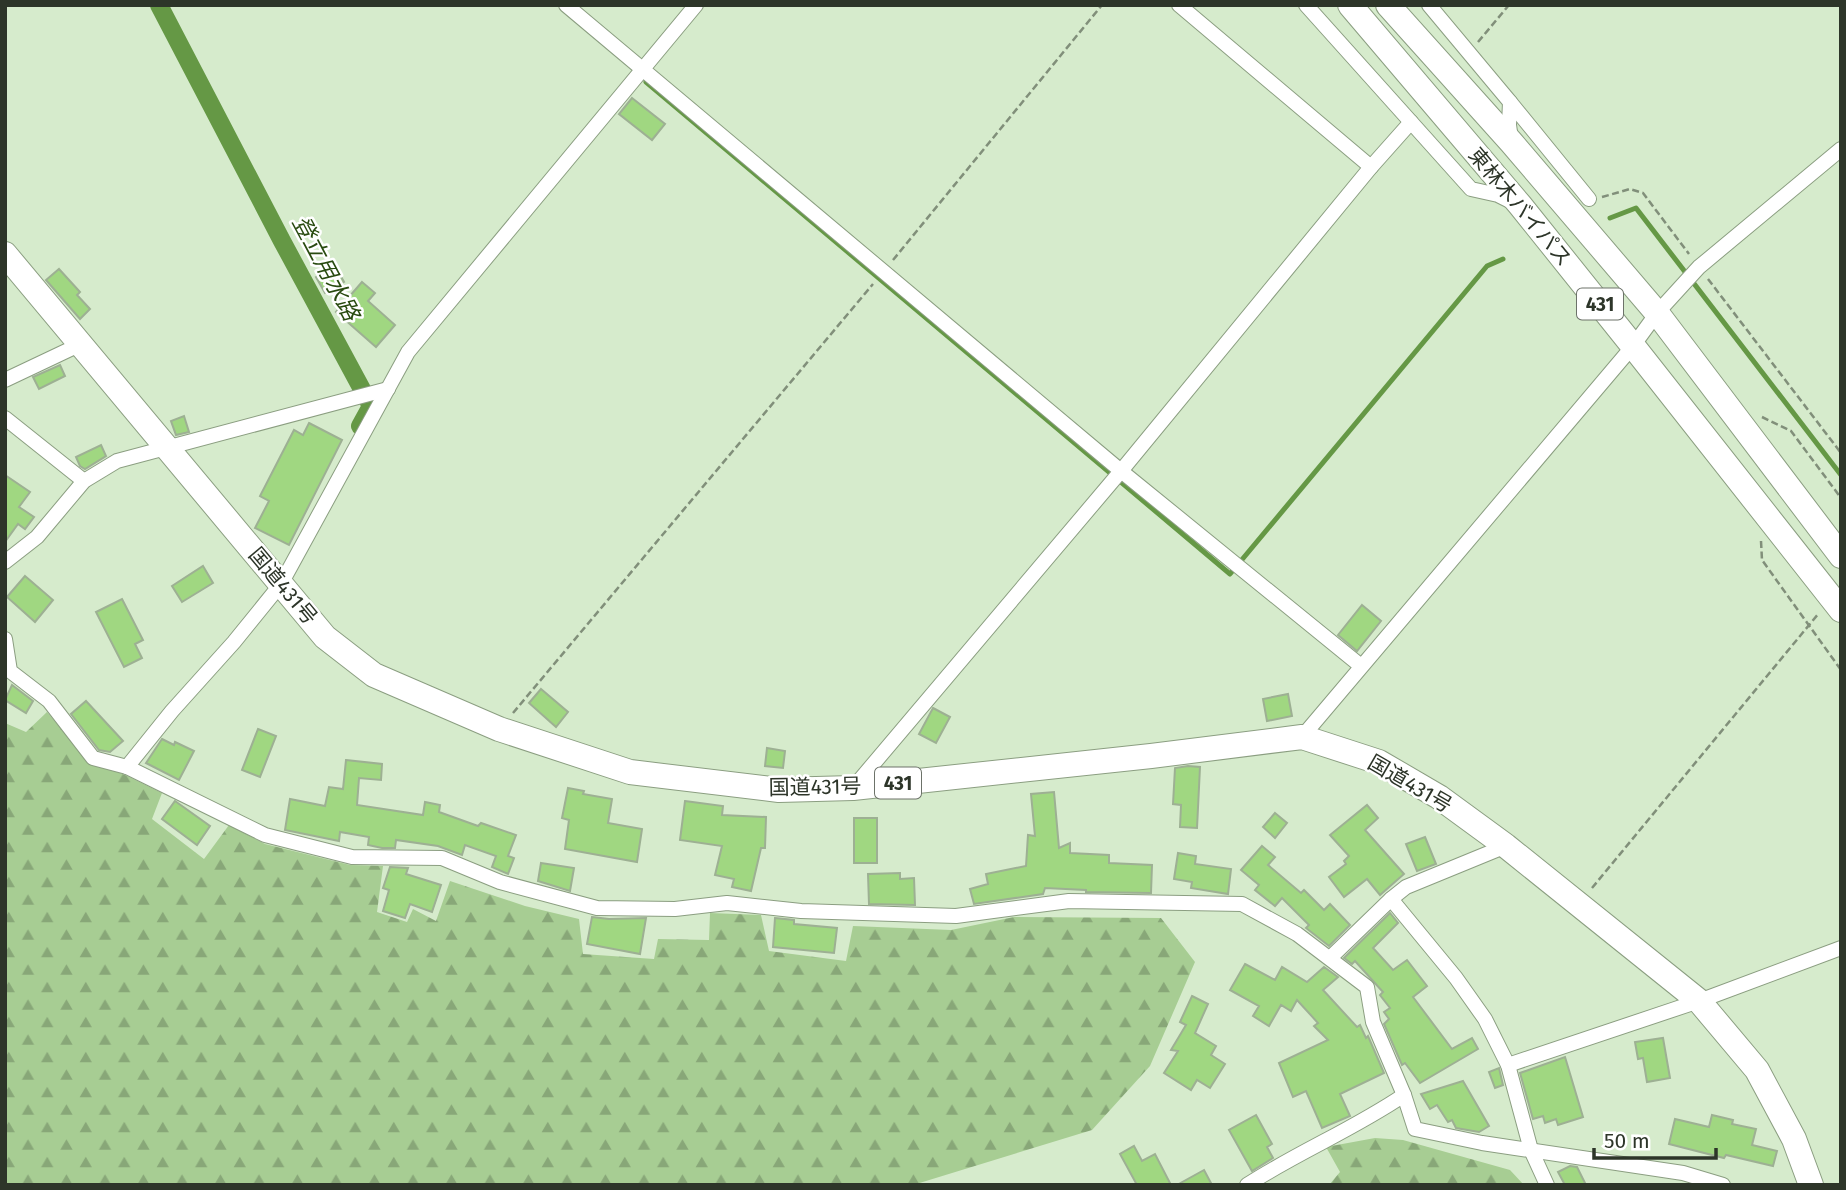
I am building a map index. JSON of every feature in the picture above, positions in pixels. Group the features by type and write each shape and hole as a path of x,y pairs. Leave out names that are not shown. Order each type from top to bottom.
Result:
{"highway":[{"name":"東林木バイパス","path":"1350,5 1520,205 1836,604"},
{"name":"東林木バイパス","path":"1388,5 1511,142 1657,313 1841,556"},
{"name":"国道431号","path":"5,254 166,450 325,637 374,675 499,729 630,772 779,790 853,788 1303,737 1379,762 1439,797 1506,846 1699,1000 1757,1070 1794,1139 1811,1185"}],"street":[{"path":"566,5 1121,471 1361,666"},
{"path":"127,767 281,584 408,352 696,5"},
{"path":"1180,5 1371,167"},
{"path":"1306,5 1471,189 1498,195 1520,205"},
{"path":"1429,5 1589,199"},
{"path":"1510,102 1508,125 1511,142"},
{"path":"853,788 1411,122"},
{"path":"1303,737 1633,346 1657,313 1699,267 1841,149"},
{"path":"5,380 81,344"},
{"path":"5,562 37,537 84,481 117,461 388,389"},
{"path":"5,418 84,481"},
{"path":"5,639 10,671 49,701 93,758 127,767 265,835 352,857 442,858 500,882 597,908 675,909 727,903 802,911 956,916 1069,901 1241,904 1297,934 1367,987 1373,1022 1404,1095 1415,1129 1482,1143 1683,1173 1723,1185"},
{"path":"1330,958 1406,887 1506,846"},
{"path":"1391,899 1456,978 1485,1019 1508,1065 1531,1150 1547,1185"},
{"path":"1508,1065 1841,948"},
{"path":"1247,1185 1278,1165 1380,1112 1404,1095"}],"path":[{"path":"499,729 883,272 1102,5"},
{"path":"1589,199 1630,189 1643,193 1841,453"},
{"path":"1578,904 1836,604"}],"green space":[{"path":"47,712 88,760 162,793 152,819 204,859 229,825 265,844 350,865 383,866 377,912 407,922 413,909 436,921 450,881 525,906 579,919 583,954 654,959 658,939 709,940 710,913 761,915 769,951 846,961 853,926 951,930 1014,917 1161,918 1195,962 1150,1066 1092,1130 913,1185 5,1185 5,723 26,732"},
{"path":"1375,1138 1403,1140 1510,1170 1524,1185 1329,1185 1340,1172 1326,1147"}],"building":[{"path":"632,98 665,124 652,140 619,114"},
{"path":"335,266 344,282 325,293 316,277"},
{"path":"59,269 80,292 77,295 90,309 80,319 46,280"},
{"path":"362,282 375,293 368,301 395,325 376,347 336,312"},
{"path":"60,365 65,376 39,389 33,377"},
{"path":"184,416 189,432 176,435 171,421"},
{"path":"309,423 342,440 289,545 255,528 269,501 260,496 294,430 303,435"},
{"path":"101,445 106,456 85,469 80,466 76,457"},
{"path":"5,475 30,492 19,507 34,517 25,529 18,524 5,542"},
{"path":"203,566 213,583 182,602 172,586"},
{"path":"25,576 53,600 35,622 7,597"},
{"path":"122,599 143,640 135,644 142,658 124,667 96,612"},
{"path":"1362,605 1381,621 1357,651 1338,635"},
{"path":"12,685 33,701 26,713 5,700"},
{"path":"541,689 568,712 556,727 529,703"},
{"path":"1288,694 1292,716 1267,721 1263,699"},
{"path":"86,701 123,741 110,752 99,750 71,714"},
{"path":"933,708 950,717 936,743 919,734"},
{"path":"258,729 276,736 260,777 242,770"},
{"path":"162,739 194,751 179,780 146,763"},
{"path":"767,748 785,751 783,768 765,766"},
{"path":"346,760 382,764 381,780 359,778 357,805 423,815 425,802 440,805 439,812 478,826 481,823 516,835 508,856 514,858 508,874 492,867 496,856 465,845 462,855 438,846 396,840 395,848 382,848 368,845 369,837 340,832 339,841 285,830 290,799 325,806 329,787 343,789"},
{"path":"1200,767 1197,828 1180,827 1181,805 1173,804 1175,768"},
{"path":"568,788 584,791 583,794 612,799 608,823 642,829 637,862 565,849 569,820 562,818"},
{"path":"1054,792 1059,848 1070,843 1070,853 1109,855 1109,863 1152,865 1151,893 1045,888 1043,894 974,904 970,889 988,884 986,874 1026,866 1028,835 1035,836 1031,794"},
{"path":"175,801 210,826 197,845 162,819"},
{"path":"685,801 723,806 722,815 766,817 765,848 761,848 751,891 732,887 734,879 715,875 722,846 680,840"},
{"path":"1367,805 1378,818 1365,830 1404,874 1380,895 1367,879 1344,897 1329,877 1346,864 1344,861 1349,856 1330,835"},
{"path":"1275,813 1287,823 1275,838 1263,827"},
{"path":"854,818 877,818 877,863 854,863"},
{"path":"1425,837 1436,864 1417,871 1406,844"},
{"path":"1262,846 1275,857 1268,865 1301,893 1304,890 1324,910 1330,904 1350,925 1329,946 1306,928 1309,925 1282,898 1275,906 1255,890 1259,885 1241,870"},
{"path":"1178,853 1196,856 1195,864 1231,869 1228,894 1191,888 1192,882 1174,879"},
{"path":"541,863 574,868 570,891 538,881"},
{"path":"390,867 408,868 406,874 441,885 432,912 410,904 405,918 383,911 389,890 383,888"},
{"path":"900,873 900,879 914,878 915,905 869,904 868,874"},
{"path":"1390,913 1398,923 1373,948 1393,970 1407,960 1427,986 1413,997 1452,1049 1472,1038 1478,1049 1420,1083 1405,1063 1402,1065 1384,1024 1389,1019 1384,1012 1390,1008 1380,995 1383,992 1355,961 1352,964 1344,958"},
{"path":"592,917 646,918 640,954 587,944"},
{"path":"775,918 794,920 794,924 837,928 834,953 773,947"},
{"path":"1245,964 1275,980 1282,967 1307,982 1324,967 1338,977 1323,990 1357,1027 1360,1025 1366,1038 1368,1036 1384,1073 1340,1094 1350,1116 1322,1128 1306,1091 1293,1097 1279,1063 1328,1040 1314,1026 1318,1023 1297,1000 1291,1011 1281,1005 1269,1026 1253,1016 1259,1006 1230,990"},
{"path":"1192,996 1208,1004 1195,1033 1216,1046 1211,1055 1225,1064 1210,1088 1197,1080 1191,1090 1164,1073 1178,1051 1171,1050 1186,1025 1180,1022"},
{"path":"1663,1038 1670,1078 1647,1082 1643,1058 1638,1059 1635,1042"},
{"path":"1565,1057 1583,1117 1558,1125 1556,1119 1545,1123 1543,1116 1533,1119 1520,1073"},
{"path":"1499,1068 1503,1085 1495,1088 1489,1072"},
{"path":"1463,1081 1489,1126 1479,1132 1456,1128 1452,1120 1448,1122 1437,1105 1430,1109 1421,1094"},
{"path":"1256,1115 1272,1144 1267,1147 1273,1158 1252,1171 1229,1130"},
{"path":"1712,1115 1733,1120 1732,1124 1756,1129 1752,1145 1777,1151 1773,1166 1726,1155 1724,1158 1669,1144 1675,1119 1709,1127"},
{"path":"1134,1146 1142,1161 1155,1154 1171,1185 1137,1185 1120,1154"},
{"path":"1570,1166 1577,1167 1586,1185 1565,1185 1558,1172"},
{"path":"1204,1170 1212,1185 1177,1185"}],"waterway":[{"name":"登立用水路","path":"159,5 371,406 360,426"},
{"path":"646,82 1230,574 1487,266 1503,259"},
{"path":"1610,218 1636,208 1841,475"}]}
